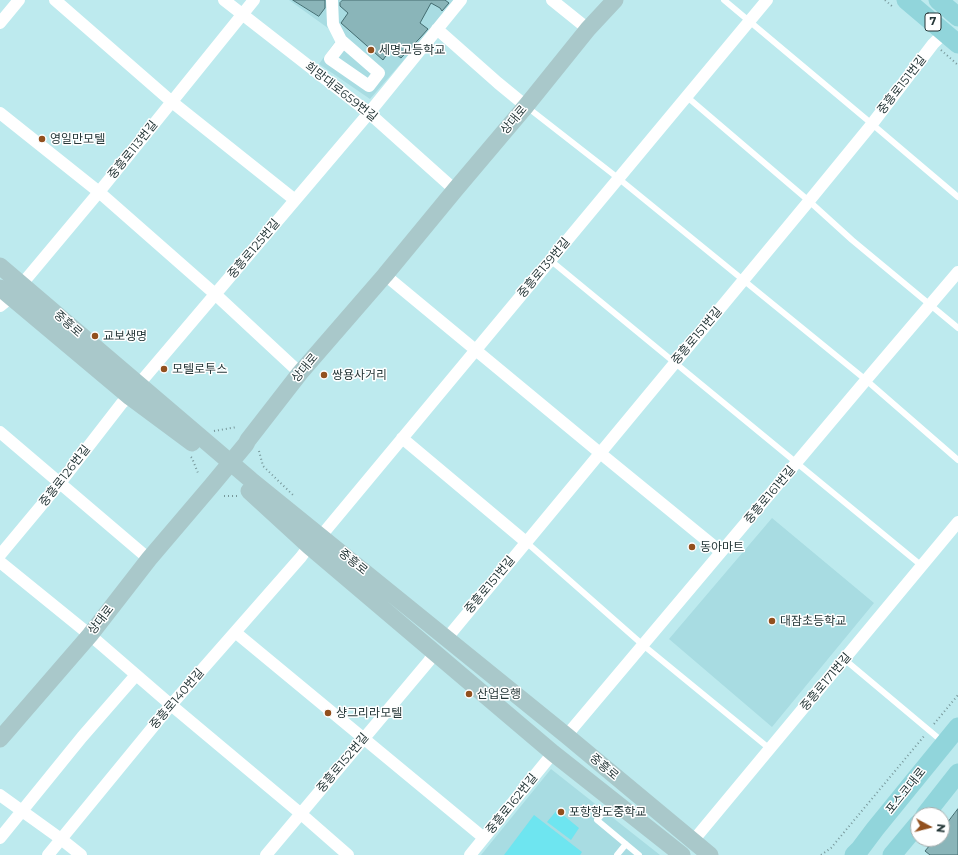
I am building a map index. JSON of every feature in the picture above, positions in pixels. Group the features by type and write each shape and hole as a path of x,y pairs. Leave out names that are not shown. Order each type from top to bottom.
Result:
{"main road":[{"name":"상대로","path":"0,740 90,635 149,559 246,444 300,373 385,275 588,29 615,0"},
{"name":"7","path":"906,0 951,38"},
{"name":"7","path":"938,0 958,17"},
{"name":"중흥로","path":"0,266 22,284 134,391 213,462 227,466 250,491 315,541 447,638 710,855"},
{"name":"중흥로","path":"4,297 134,391"},
{"name":"중흥로","path":"315,541 434,652 553,752 682,855"},
{"name":"포스코대로","path":"854,855 958,727"},
{"path":"931,807 958,773"},
{"path":"892,855 910,834"}],"street":[{"path":"0,23 19,0"},
{"path":"55,0 172,102 295,200"},
{"name":"희망대로659번길","path":"224,0 369,113 455,190"},
{"name":"중흥로113번길","path":"22,284 99,192 254,0"},
{"path":"332,0 333,24 341,40 379,73 369,86 330,59 343,42"},
{"name":"중흥로125번길","path":"134,391 369,113 461,0"},
{"path":"552,0 588,29"},
{"name":"중흥로139번길","path":"315,541 767,0"},
{"path":"437,29 526,106"},
{"name":"중흥로151번길","path":"447,638 872,124 933,44 951,38"},
{"path":"334,86 346,70"},
{"path":"0,113 99,192 215,294 300,373"},
{"name":"중흥로161번길","path":"567,736 958,272"},
{"path":"385,275 721,552"},
{"name":"중흥로126번길","path":"0,555 60,483 122,402 134,391"},
{"path":"0,432 149,559"},
{"path":"402,438 526,542"},
{"name":"중흥로171번길","path":"693,841 958,522"},
{"name":"중흥로140번길","path":"48,855 171,705 315,541"},
{"path":"0,562 90,635 348,855"},
{"path":"235,632 484,838"},
{"name":"중흥로152번길","path":"266,855 429,661 434,652"},
{"path":"0,838 82,737 136,675"},
{"name":"중흥로162번길","path":"470,855 553,752"},
{"path":"0,795 81,855"}],"lane":[{"path":"724,0 958,197"},
{"path":"686,96 809,201 852,240 958,328"},
{"path":"526,106 744,280 866,380 958,460"},
{"path":"550,260 922,566"},
{"path":"526,542 644,645 770,749"},
{"path":"844,659 944,743"},
{"path":"614,801 597,820 639,855"},
{"path":"617,855 626,844"}],"path":[{"path":"821,855 831,848 958,695"}],"shaded area":[{"name":"세명고등학교","path":"289,0 456,0 370,99 319,64 339,36"},
{"name":"대잠초등학교","path":"772,518 874,603 772,727 669,639"},
{"name":"포항항도중학교","path":"551,769 660,855 481,855"},
{"path":"557,810 579,828 571,840 547,822"},
{"path":"534,815 582,852 580,855 504,855"}],"building":[{"path":"293,0 325,0 325,8 319,16"},
{"path":"343,0 445,0 449,3 442,11 440,8 431,3 420,23 428,29 401,58 390,50 383,60 341,23 348,13 340,6 340,3"},
{"path":"958,809 958,855 930,855 925,851 928,847 950,847 950,820"}],"place":[{"name":"세명고등학교","path":"371,50"},
{"name":"영일만모텔","path":"42,139"},
{"name":"교보생명","path":"95,336"},
{"name":"모텔로투스","path":"164,369"},
{"name":"쌍용사거리","path":"324,375"},
{"name":"동아마트","path":"692,547"},
{"name":"대잠초등학교","path":"772,621"},
{"name":"산업은행","path":"469,694"},
{"name":"샹그리라모텔","path":"328,713"},
{"name":"포항항도중학교","path":"561,812"}]}
